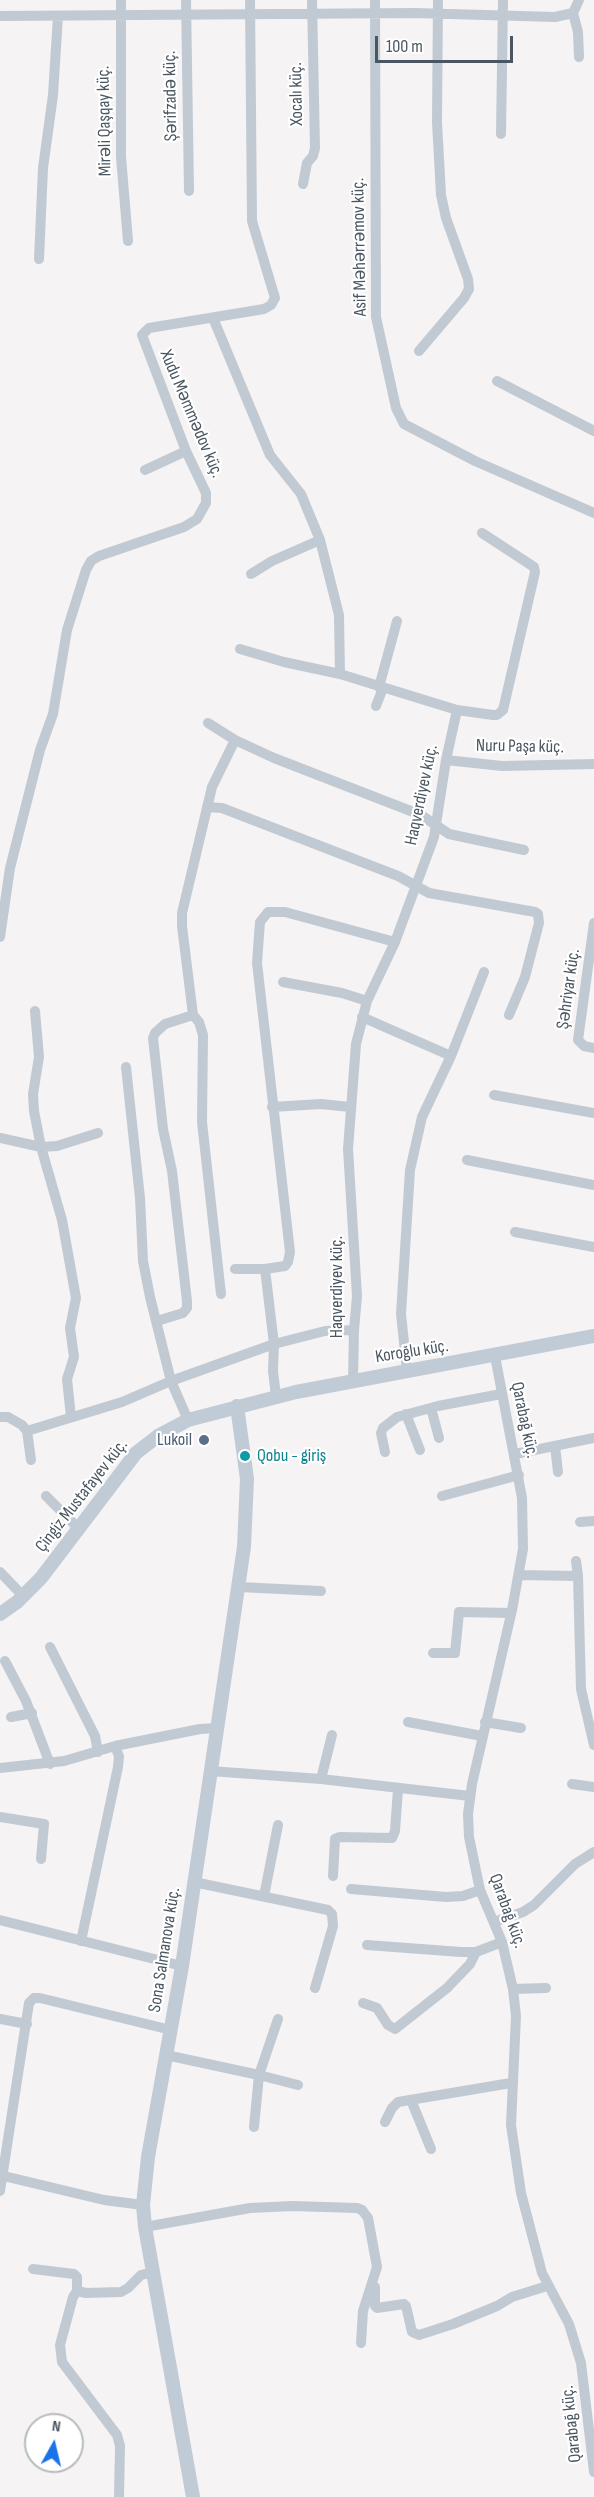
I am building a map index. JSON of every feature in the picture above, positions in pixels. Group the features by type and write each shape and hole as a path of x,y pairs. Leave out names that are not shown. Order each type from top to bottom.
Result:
{"street":[{"name":"Mirəli Qaşqay küç.","path":"121,0 121,157 128,241"},
{"name":"Şərifzadə küç.","path":"186,0 189,191"},
{"name":"Xudu Məmmədov küç.","path":"0,937 10,868 40,750 52,714 67,630 86,570 91,561 99,556 184,527 197,519 206,503 206,493 186,452 142,335 149,328 264,309 271,305 275,298 252,221 250,0"},
{"name":"Xocalı küç.","path":"303,184 307,163 313,156 315,148 312,0"},
{"name":"Asif Məhərrəmov küç.","path":"375,0 376,317 396,408 404,424 475,462 594,513"},
{"path":"419,351 469,290 468,279 446,218 441,195 436,122 438,0"},
{"path":"501,134 503,0"},
{"path":"579,0 573,13 578,32 579,57"},
{"path":"0,16 437,14 555,17 573,13"},
{"path":"39,259 43,168 53,95 58,16"},
{"path":"213,318 270,455 301,494 320,540 339,615 340,674"},
{"path":"497,381 594,431"},
{"path":"145,470 186,452"},
{"path":"240,649 284,662 340,674 457,710 497,715 503,710 536,572 534,567 482,533"},
{"path":"251,574 273,561 320,540"},
{"path":"376,706 397,621"},
{"name":"Haqverdiyev küç.","path":"353,1380 357,1296 355,1231 348,1173 350,1107 356,1044 367,1001 394,942 436,826 446,760 457,710"},
{"path":"208,723 235,740 274,758 421,815 443,831 455,836 524,850"},
{"path":"221,1294 202,1122 203,1035 200,1022 193,1014 182,913 207,807 219,769 235,740"},
{"name":"Nuru Paşa küç.","path":"446,760 502,766 594,764"},
{"path":"207,807 222,808 399,876 429,893 528,910 538,914 539,923 525,977 509,1015"},
{"path":"236,1269 285,1266 290,1252 257,963 257,938 263,916 268,912 285,912 394,942"},
{"name":"Şəhriyar küç.","path":"594,923 578,1040 584,1046 594,1048"},
{"path":"407,1371 401,1314 410,1170 422,1117 451,1056 484,972"},
{"path":"283,982 342,993 367,1001"},
{"path":"35,1011 39,1057 33,1094 41,1148 62,1220 76,1298 70,1328 74,1357 67,1379 71,1418"},
{"path":"157,1321 183,1313 188,1301 172,1171 163,1129 153,1038 165,1024 193,1014"},
{"path":"362,1017 451,1056"},
{"path":"126,1067 140,1198 143,1261 171,1381 188,1420"},
{"path":"494,1095 594,1113"},
{"path":"272,1107 298,1104 350,1107"},
{"path":"0,1138 41,1148 57,1146 98,1133"},
{"path":"467,1160 594,1185"},
{"path":"515,1232 594,1247"},
{"path":"265,1269 274,1344 273,1371 276,1396"},
{"path":"27,1431 122,1402 171,1381 274,1344 325,1330 354,1330"},
{"name":"Koroğlu küç.","path":"237,1406 353,1380 495,1356 594,1336"},
{"name":"Qarabağ küç.","path":"495,1356 519,1475 524,1524 519,1575 484,1722 470,1796 469,1837 480,1890 502,1942 513,1989 515,2035 511,2083 511,2125 516,2165 536,2256 547,2286 568,2325 581,2363 594,2472"},
{"path":"384,1452 381,1433 383,1428 406,1414 501,1394"},
{"name":"Çingiz Mustafayev küç.","path":"0,1614 41,1578 136,1453 158,1436 188,1420 237,1406"},
{"name":"Sona Salmanova küç.","path":"193,2497 143,2205 145,2174 182,1966 239,1587 247,1496 245,1456 237,1406"},
{"path":"431,1408 439,1438"},
{"path":"406,1414 420,1450"},
{"path":"0,1416 8,1417 22,1425 27,1431 31,1460"},
{"path":"515,1454 594,1438"},
{"path":"555,1446 558,1472"},
{"path":"442,1496 519,1475"},
{"path":"46,1496 79,1528"},
{"path":"580,1522 594,1521"},
{"path":"576,1561 581,1689 594,1745"},
{"path":"0,1572 23,1596"},
{"path":"519,1575 578,1576"},
{"path":"239,1587 321,1591"},
{"path":"433,1653 455,1653 459,1612 511,1613"},
{"path":"50,1647 95,1736 98,1752"},
{"path":"5,1661 32,1713 50,1764"},
{"path":"11,1717 32,1713"},
{"path":"408,1722 482,1736"},
{"path":"484,1722 522,1728"},
{"path":"0,1768 50,1764 77,1759 115,1746 200,1729 216,1728"},
{"path":"321,1779 332,1735"},
{"path":"81,1941 118,1767 115,1746"},
{"path":"210,1771 321,1779 470,1796"},
{"path":"572,1784 594,1787"},
{"path":"333,1876 335,1839 340,1837 392,1838 395,1831 398,1789"},
{"path":"0,1816 44,1824 41,1859"},
{"path":"264,1896 278,1825"},
{"path":"494,1922 523,1912 534,1905 575,1864 594,1852"},
{"path":"194,1882 320,1907 332,1914 333,1926 315,1988"},
{"path":"351,1889 446,1897 464,1896 480,1890"},
{"path":"0,1920 182,1966"},
{"path":"367,1945 461,1953 476,1952 502,1942"},
{"path":"363,2003 377,2008 388,2025 395,2029 447,1988 470,1964 476,1952"},
{"path":"513,1989 546,1989"},
{"path":"0,2191 29,2003 34,1998 171,2030"},
{"path":"0,2019 27,2024"},
{"path":"254,2127 259,2075 278,2019"},
{"path":"166,2055 298,2085"},
{"path":"385,2122 398,2102 511,2083"},
{"path":"411,2100 431,2149"},
{"path":"1,2175 104,2200 143,2205"},
{"path":"145,2227 250,2208 357,2208 366,2213 368,2218 376,2258 375,2275 363,2311 361,2343"},
{"path":"33,2269 74,2274 78,2277 77,2291 72,2297 60,2345 61,2356 72,2377 117,2435 120,2446 118,2497"},
{"path":"77,2291 121,2292 141,2275 153,2272"},
{"path":"371,2285 375,2287 375,2306 377,2308 381,2310 401,2304 406,2306 412,2332 415,2335 453,2324 497,2306 512,2297 547,2286"}],"place":[{"name":"Lukoil","path":"204,1440"},
{"name":"Qobu - giriş","path":"245,1456"}]}
